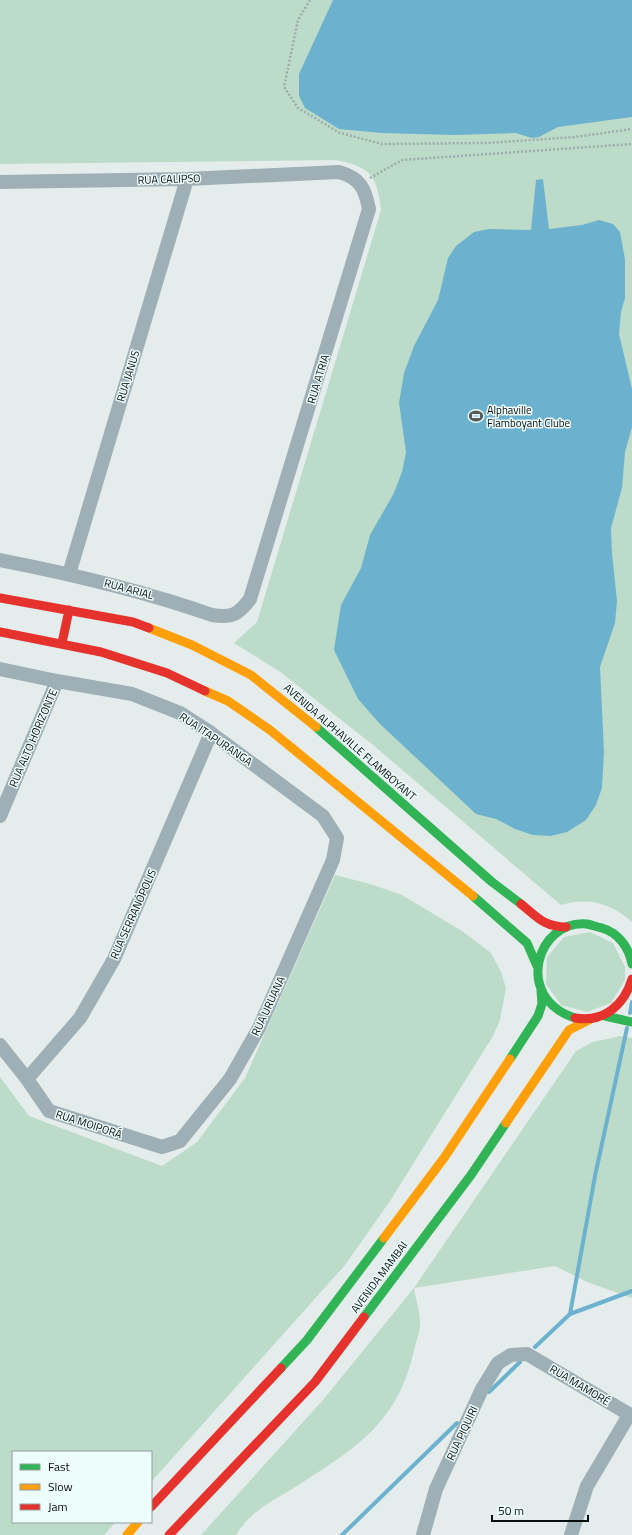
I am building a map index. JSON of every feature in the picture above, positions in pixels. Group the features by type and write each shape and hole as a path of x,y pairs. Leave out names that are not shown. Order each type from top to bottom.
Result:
{"street":[{"name":"RUA CALIPSO","path":"0,182 187,179 338,172 350,175 360,183"},
{"name":"RUA JANUS","path":"69,574 187,179"},
{"name":"RUA ATRIA","path":"250,599 365,224 369,208 366,193 360,183"},
{"name":"RUA ARIAL","path":"0,560 127,588 212,615 224,617 233,615 243,609 250,599"},
{"name":"AVENIDA ALPHAVILLE FLAMBOYANT","path":"0,598 133,622 192,645 251,675 304,716 492,882 553,928 566,928"},
{"path":"62,644 69,610"},
{"path":"0,632 101,652 167,673 228,701 240,709 270,730 476,899 527,943 537,966 538,982 544,998 557,1011 572,1018 589,1020 605,1016 619,1006 630,989 632,979"},
{"name":"RUA ITAPURANGA","path":"0,669 132,694 180,713 211,732 322,816 337,838"},
{"name":"RUA ALTO HORIZONTE","path":"0,816 57,681"},
{"name":"RUA SERRANÓPOLIS","path":"27,1079 80,1018 114,959 211,732"},
{"name":"RUA URUANA","path":"162,1147 180,1141 230,1078 259,1028 333,860 337,838"},
{"path":"537,966 542,950 552,936 566,928 582,924 599,926 612,932 622,941 631,956 632,964"},
{"name":"AVENIDA MAMBAI","path":"152,1506 307,1340 448,1151 538,1016 542,1004 541,991"},
{"path":"605,1016 632,1022"},
{"name":"AVENIDA MAMBAI","path":"169,1535 315,1382 471,1175 569,1030 589,1020"},
{"name":"RUA MOIPORÁ","path":"0,1045 27,1079 49,1111 162,1147"},
{"name":"RUA MAMORÉ","path":"527,1354 630,1416"},
{"name":"RUA PIQUIRI","path":"423,1535 436,1489 482,1389 498,1363 511,1355 527,1354"},
{"path":"571,1535 587,1486 630,1416"},
{"path":"127,1535 137,1523"}],"path":[{"path":"310,0 298,20 284,87 298,108 340,133 382,144 487,143 575,137 632,129"},
{"path":"360,183 402,160 632,144"}],"green space":[{"name":"Alphaville Flamboyant Clube","path":"0,0 632,0 632,922 616,910 599,903 581,902 561,905 373,745 279,671 234,643 257,622 381,210 377,188 370,174 357,166 336,160 0,164"},
{"path":"335,875 370,884 402,895 462,931 491,953 501,972 506,988 500,1020 493,1036 390,1201 345,1265 152,1481 152,1451 12,1451 12,1523 115,1523 104,1535 0,1535 0,1077 29,1116 162,1166 197,1142 245,1078"},
{"path":"590,932 613,943 625,967 625,980 611,1003 587,1012 561,1005 546,984 547,957 564,937"},
{"path":"621,1036 632,1038 632,1298 587,1282 555,1266 414,1288 576,1051 593,1042"},
{"path":"414,1288 420,1317 419,1332 407,1375 397,1397 386,1415 356,1446 256,1512 248,1519 236,1535 201,1535 323,1400"}],"water":[{"path":"333,0 632,0 632,117 558,127 539,137 532,138 516,133 455,135 381,133 339,129 305,108 299,96 299,74"},
{"path":"543,179 549,229 582,225 599,220 613,224 620,232 625,259 625,298 621,312 619,334 632,389 632,427 625,452 622,488 611,528 617,601 615,623 600,667 604,752 602,788 596,805 586,820 567,832 551,836 533,835 515,829 496,819 476,814 380,724 358,699 334,650 341,605 361,568 370,535 394,493 402,472 406,452 399,403 404,373 414,346 438,300 448,258 456,246 474,232 489,229 531,230 536,180"}],"waterway":[{"path":"630,1013 632,1002"},
{"path":"570,1314 595,1176 627,1028"},
{"path":"535,1347 570,1314 632,1291"},
{"path":"489,1392 520,1362"},
{"path":"342,1535 457,1423"}],"traffic: fast":[{"path":"316,727 492,882 521,904"},
{"path":"473,896 527,943 537,966"},
{"path":"575,1018 556,1008 544,994 538,978 539,962 545,946 555,934 570,926 587,924 608,930 618,937 626,947 632,964"},
{"path":"510,1059 538,1016 542,1004 541,991"},
{"path":"605,1016 632,1022"},
{"path":"364,1317 471,1175 506,1123"},
{"path":"281,1368 307,1340 384,1238"}],"traffic: slow":[{"path":"149,628 192,645 251,675 316,727"},
{"path":"205,691 228,701 270,730 473,896"},
{"path":"506,1123 569,1030 589,1020"},
{"path":"384,1238 444,1158 510,1059"},
{"path":"127,1535 137,1523"}],"traffic: jam":[{"path":"0,598 133,622 149,628"},
{"path":"62,643 69,610"},
{"path":"0,632 101,652 167,673 205,691"},
{"path":"521,904 536,917 546,923 558,927 566,927"},
{"path":"575,1018 595,1018 604,1015 624,997 632,979"},
{"path":"169,1535 315,1382 364,1317"},
{"path":"152,1506 281,1368"}],"place":[{"name":"Alphaville Flamboyant Clube","path":"476,416"}]}
